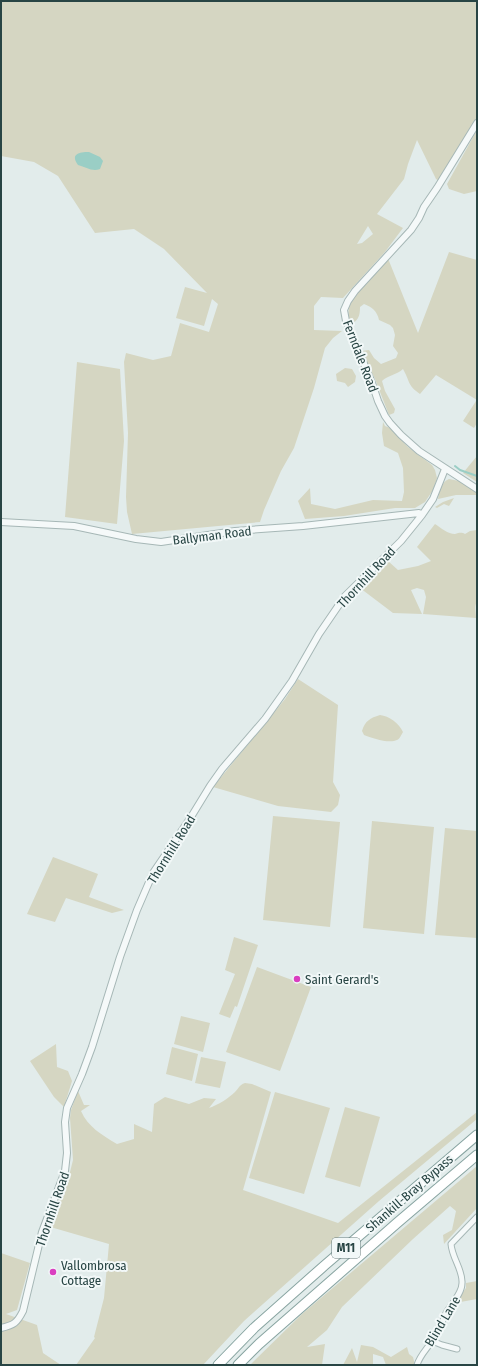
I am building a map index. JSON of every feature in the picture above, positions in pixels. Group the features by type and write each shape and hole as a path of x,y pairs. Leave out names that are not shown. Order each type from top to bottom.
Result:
{"highway":[{"name":"Shankill-Bray Bypass","path":"218,1365 266,1318 477,1135"},
{"name":"Shankill-Bray Bypass","path":"238,1365 289,1317 477,1155"}],"street":[{"name":"Ferndale Road","path":"477,122 415,224 355,291 348,300 344,310 350,331 372,383 378,402 390,423 419,451 477,489"},
{"name":"Thornhill Road","path":"1,1328 12,1325 18,1320 22,1311 42,1232 65,1171 67,1153 65,1122 67,1108 92,1047 120,957 137,910 153,873 222,769 265,719 292,681 319,634 345,596 401,541 422,516 433,499 445,469"},
{"name":"Ballyman Road","path":"1,522 74,526 136,539 161,542 235,531 303,526 419,513 422,516"},
{"name":"Blind Lane","path":"418,1365 419,1359 432,1341 446,1312 460,1290 462,1283 458,1266 452,1252 451,1244 477,1217"},
{"path":"432,1341 457,1349"}],"shaded area":[{"path":"1,1 477,1 477,118 439,181 436,179 417,140 404,179 377,214 403,228 385,252 343,298 321,297 314,306 314,330 342,331 333,338 325,348 314,388 294,448 281,471 260,522 132,534 127,512 126,497 128,433 124,362 126,353 153,360 171,356 180,323 209,332 218,304 212,299 204,326 176,318 185,287 207,293 164,249 134,229 95,233 58,176 34,162 1,156","holes":["368,226 373,234 362,243 357,244"]},
{"path":"477,130 477,191 464,194 449,189 447,184"},
{"path":"82,152 89,152 100,157 103,161 100,169 92,170 78,165 75,156"},
{"path":"449,252 477,260 477,400 436,375 420,394 411,385 403,369 382,381 385,391 395,409 394,413 389,415 375,379 361,351 369,350 374,358 381,364 396,358 398,353 393,346 395,335 393,328 379,320 374,310 364,304 360,307 358,318 355,322 349,325 348,318 352,297 387,256 418,333"},
{"path":"77,362 120,369 124,441 117,524 65,517"},
{"path":"345,368 352,369 356,376 355,382 348,387 345,383 337,381 336,374"},
{"path":"476,401 477,423 474,428 463,421"},
{"path":"383,422 385,426 390,428 408,447 432,465 435,470 437,478 433,490 425,502 415,508 395,508 344,516 305,519 298,501 310,488 311,504 335,509 373,500 402,501 404,492 403,468 398,453 384,446 382,433"},
{"path":"477,456 477,482 463,473"},
{"path":"449,479 459,481 477,493 477,495 456,495 438,499 444,482"},
{"path":"454,498 449,506 444,504 437,508 435,507 443,502"},
{"path":"435,524 452,534 465,534 470,531 477,530 476,618 423,614 426,597 424,590 417,588 411,590 422,614 393,613 360,588 388,561 398,570 418,566 431,561 417,547"},
{"path":"298,679 338,705 333,782 340,795 338,805 331,812 278,806 213,787 285,699"},
{"path":"380,715 393,720 399,726 403,732 400,738 394,741 385,741 364,735 362,731 366,722"},
{"path":"273,816 340,822 330,927 263,920"},
{"path":"372,821 434,827 424,934 363,928"},
{"path":"445,828 477,831 477,938 435,935"},
{"path":"53,857 98,874 89,897 124,910 112,913 66,898 55,922 27,914"},
{"path":"234,937 258,945 237,1007 235,1006 230,1018 219,1014 235,974 225,970"},
{"path":"257,967 311,987 280,1071 226,1052"},
{"path":"181,1016 210,1023 203,1052 174,1044"},
{"path":"56,1044 57,1067 68,1071 72,1081 64,1107 54,1097 30,1061"},
{"path":"172,1047 198,1054 192,1081 166,1074"},
{"path":"201,1057 226,1062 220,1088 195,1083"},
{"path":"245,1083 252,1084 271,1092 243,1190 338,1223 477,1112 477,1119 379,1201 244,1321 203,1365 76,1365 95,1338 104,1298 109,1244 47,1226 70,1172 73,1160 70,1118 71,1110 78,1091 84,1105 90,1105 81,1111 87,1122 101,1134 117,1144 134,1139 134,1124 152,1132 154,1104 165,1097 189,1104 204,1098 216,1099 209,1108 227,1099"},
{"path":"275,1092 330,1108 304,1194 249,1178"},
{"path":"345,1107 380,1117 360,1187 325,1177"},
{"path":"477,1166 477,1208 444,1244 443,1235 452,1230 456,1211 450,1206 342,1307 327,1330 307,1347 325,1344 322,1365 250,1365 302,1314"},
{"path":"1,1253 30,1263 17,1310 6,1314 37,1325 43,1353 61,1365 1,1365"},
{"path":"477,1281 477,1299 455,1303 466,1288 466,1283"},
{"path":"361,1345 373,1347 391,1357 407,1347 409,1354 413,1357 415,1365 386,1365 383,1357 373,1354 373,1365 343,1365 352,1348 357,1362"}],"waterway":[{"path":"455,466 460,470 477,476"}],"place":[{"name":"Saint Gerard's","path":"297,979"},
{"name":"Vallombrosa Cottage","path":"53,1272"}]}
